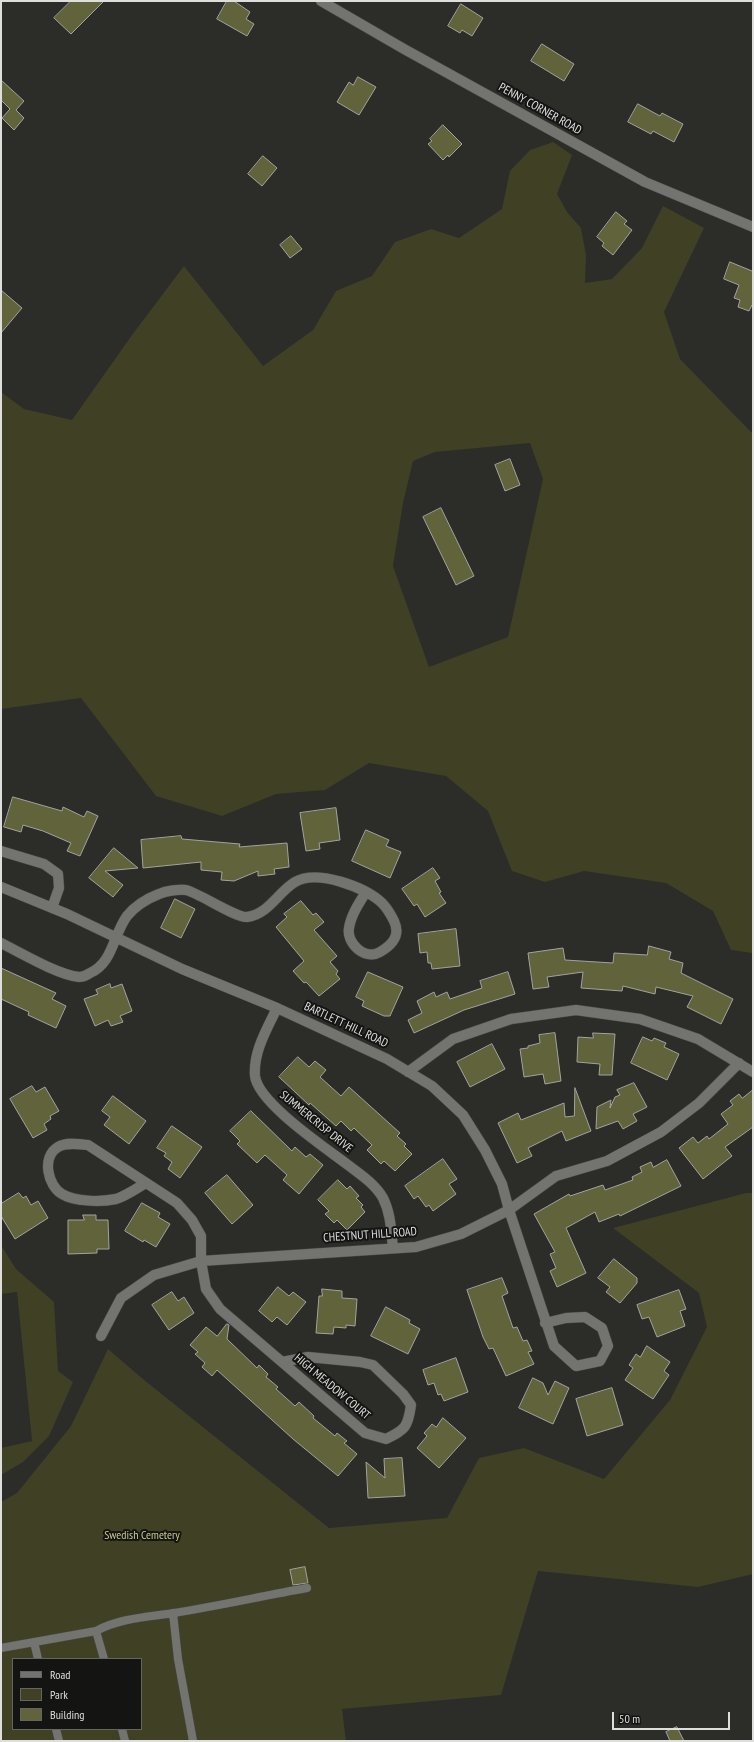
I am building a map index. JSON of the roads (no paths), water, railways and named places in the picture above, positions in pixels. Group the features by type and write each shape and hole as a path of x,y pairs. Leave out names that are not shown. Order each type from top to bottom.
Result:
{"street":[{"name":"PENNY CORNER ROAD","path":"321,1 645,182 753,227"},
{"path":"1,851 44,864 58,874 59,888 52,908"},
{"path":"1,943 63,973 81,977 97,970 107,960 127,916 145,899 166,891 186,890 245,917 259,914 295,882 310,876 331,878 366,892 382,903 396,926 397,934 394,941 389,946 377,954 370,955 361,952 349,934 349,928 354,913 366,892"},
{"name":"BARTLETT HILL ROAD","path":"1,887 52,908 182,969 277,1008 387,1059 432,1086 463,1115 502,1184 545,1323 554,1346 576,1366 600,1361 608,1346 602,1328 585,1316 566,1318 545,1323"},
{"name":"SUMMERCRISP DRIVE","path":"277,1008 256,1056 255,1077 262,1093 276,1109 368,1180 382,1196 390,1213 393,1248"},
{"path":"408,1072 453,1039 511,1019 576,1010 647,1022 698,1039 753,1071"},
{"name":"CHESTNUT HILL ROAD","path":"102,1336 121,1298 154,1275 201,1261 416,1247 461,1234 509,1210 556,1176 607,1161 661,1132 699,1103 739,1064"},
{"name":"HIGH MEADOW COURT","path":"146,1183 117,1199 79,1201 62,1194 54,1186 48,1172 49,1156 58,1147 72,1143 88,1145 177,1203 192,1220 201,1236 201,1261 206,1289 220,1309 365,1433 386,1439 402,1432 409,1419 411,1405 404,1394 373,1365 360,1362 308,1357 282,1362"}],"lane":[{"path":"1,1648 96,1631 108,1625 139,1618 307,1588"},
{"path":"173,1613 178,1659 193,1741"},
{"path":"96,1631 104,1658"},
{"path":"34,1642 38,1658"},
{"path":"56,1730 59,1741"},
{"path":"122,1730 125,1741"}],"park label":[{"name":"Swedish Cemetery","path":"142,1536"}]}
